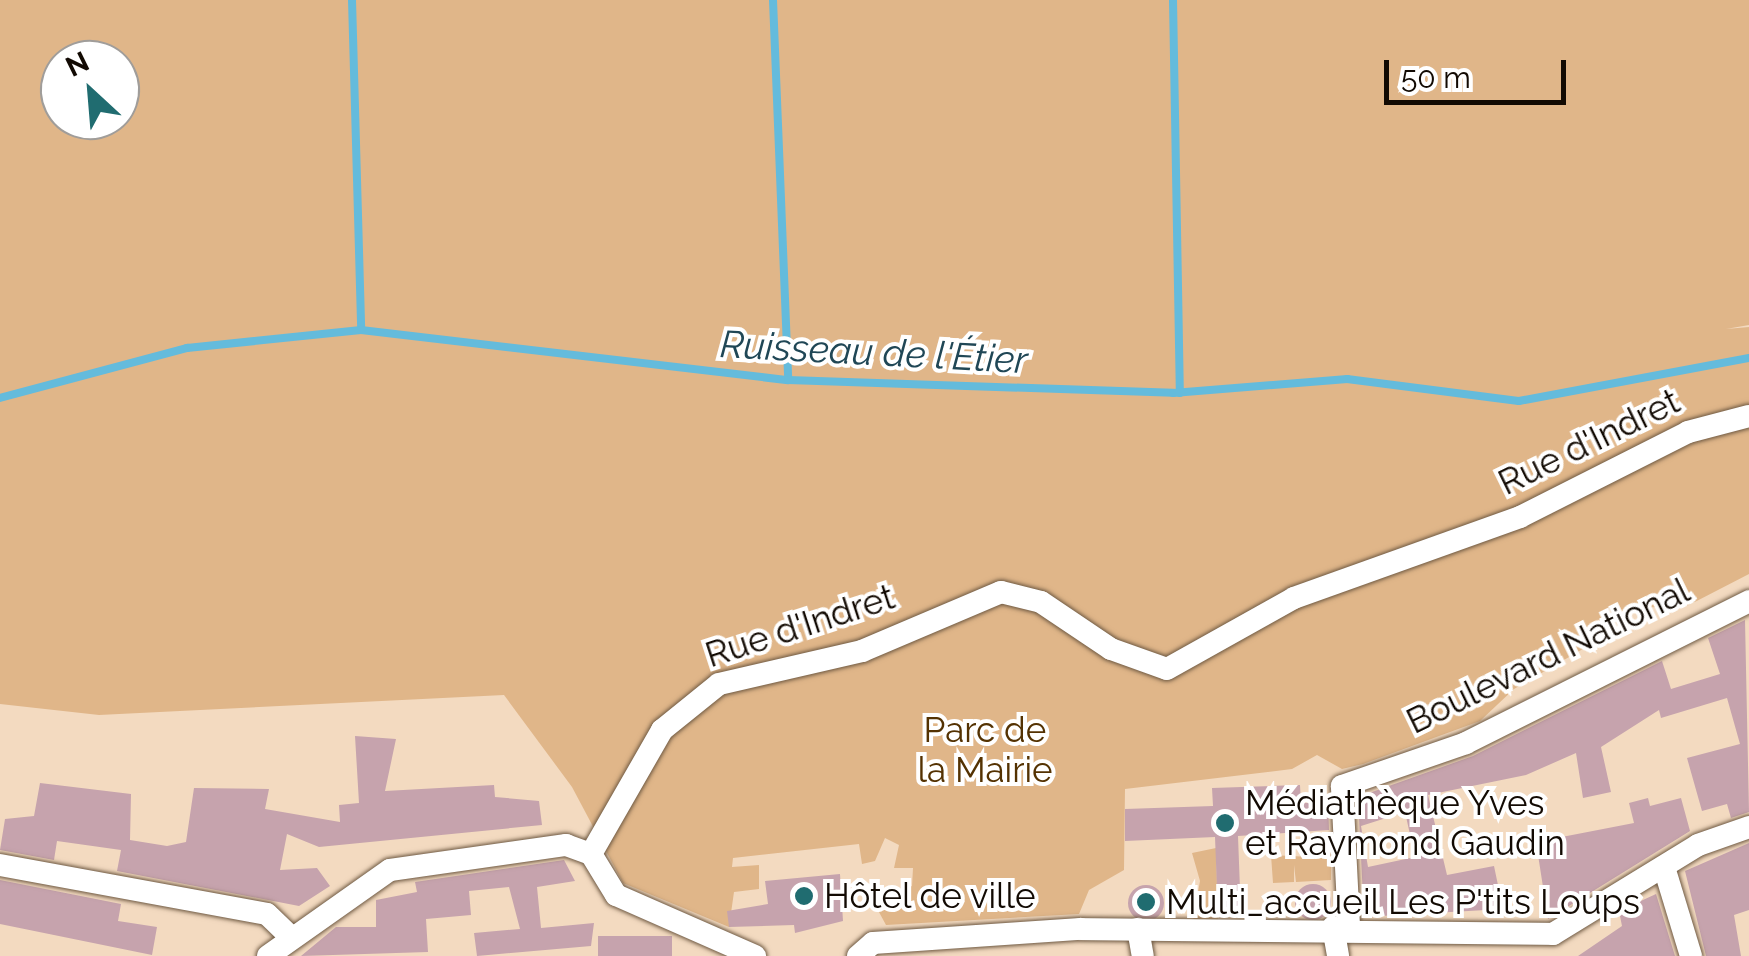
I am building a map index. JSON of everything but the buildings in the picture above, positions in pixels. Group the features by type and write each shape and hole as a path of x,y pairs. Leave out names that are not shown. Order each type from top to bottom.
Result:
{"street":[{"name":"Rue d'Indret","path":"591,854 662,730 736,678 862,650 1001,592 1041,602 1111,649 1167,670 1294,598 1520,517 1688,432 1749,416"},
{"name":"Boulevard National","path":"1341,926 1342,786 1466,742 1749,600"},
{"path":"865,950 1138,929 1341,926 1460,945 1554,934 1664,867 1749,826"},
{"path":"268,956 290,936 411,864 566,845 591,854 616,895 755,956"},
{"path":"0,865 268,914 290,936"},
{"path":"1664,867 1692,956"},
{"path":"1338,956 1341,926"},
{"path":"1138,929 1143,956"}],"green space":[{"name":"Parc de la Mairie","path":"0,0 1749,0 1749,325 1726,329 1749,327 1749,574 1687,606 1632,608 1612,632 1514,689 1480,721 1363,764 1342,769 1317,755 1292,769 1125,789 1124,870 1089,890 1079,914 886,925 873,901 912,886 913,868 894,868 899,845 885,838 875,861 862,864 859,844 733,858 732,867 759,865 759,889 734,892 729,927 623,883 572,787 504,695 99,715 0,704"},
{"path":"1216,848 1218,920 1193,920 1200,881 1192,853"},
{"path":"1271,855 1331,858 1331,880 1296,882 1294,865 1294,882 1273,883"}],"waterway":[{"path":"352,0 361,330"},
{"path":"773,0 788,380"},
{"path":"1173,0 1180,393"},
{"name":"Ruisseau de l'Étier","path":"0,398 187,348 361,330 788,380 1173,393 1347,379 1519,401 1749,358"}],"place":[{"name":"Médiathèque Yves et Raymond Gaudin","path":"1225,823"},
{"name":"Hôtel de ville","path":"804,896"},
{"name":"Multi_accueil Les P'tits Loups","path":"1146,902"}]}
